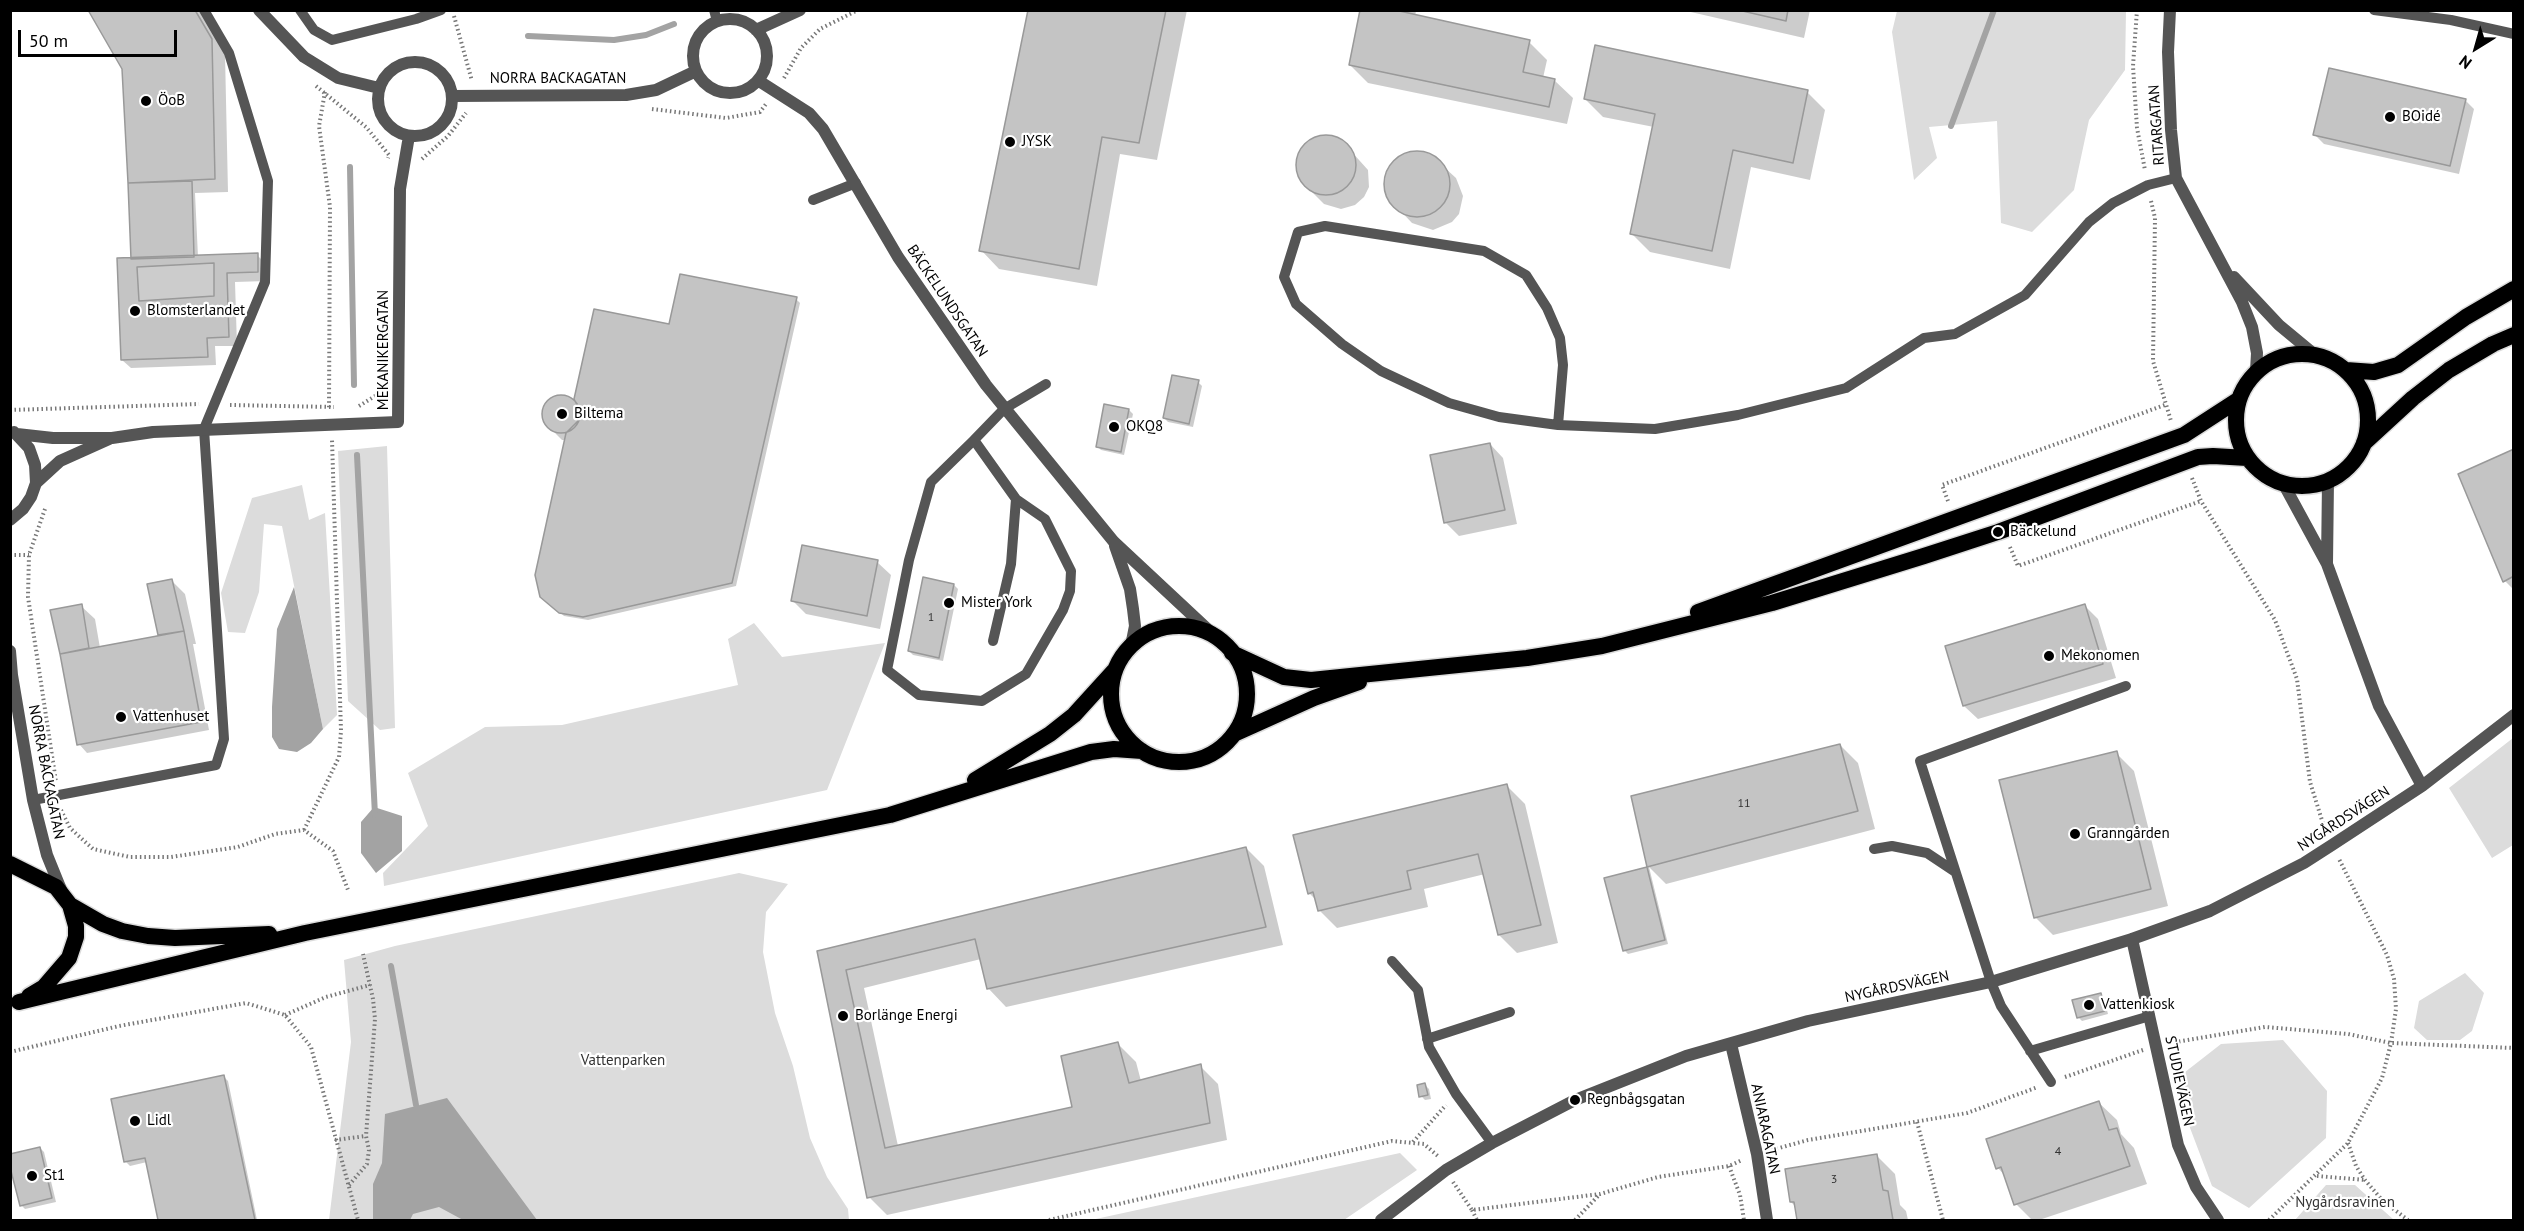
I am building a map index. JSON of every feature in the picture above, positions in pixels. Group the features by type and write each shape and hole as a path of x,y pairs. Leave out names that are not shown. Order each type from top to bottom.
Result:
{"highway":[{"path":"2346,370 2374,372 2398,365 2466,317 2514,289"},
{"path":"2364,443 2368,421 2367,405 2362,391 2346,370 2329,359 2314,354 2299,353 2279,357 2256,371 2246,383 2238,400 2236,428 2239,443 2247,458 2269,477 2283,483 2298,486 2313,485 2328,481 2352,463 2364,443 2449,370 2493,344 2514,335"},
{"path":"1602,646 2184,435 2238,400"},
{"path":"1232,653 1284,677 1311,680 1527,658 1602,646 1772,603 1935,553 1998,532 2198,457 2247,458"},
{"path":"15,1004 305,933 593,877 890,815 1091,752 1114,749 1142,752 1166,761 1191,761 1215,752 1234,734 1241,721 1246,693 1240,665 1220,640 1203,631 1175,627 1147,634 1131,646 1116,669 1074,715 1050,734 951,795"},
{"path":"1116,669 1112,685 1114,715 1130,742 1142,752"},
{"path":"1234,734 1314,699 1380,674"},
{"path":"10,864 47,881 67,900 103,924 122,932 175,938 305,933"},
{"path":"15,1004 44,987 69,958 76,937 76,926 67,900"}],"street":[{"path":"259,10 304,57 338,78 379,88"},
{"path":"756,30 800,10"},
{"name":"RITARGATAN","path":"2170,10 2168,52 2170,130 2176,178 2252,327 2257,353 2256,371"},
{"path":"715,16 738,20 756,30 767,49 765,71 759,81 749,89 724,94 712,90 702,82 693,60 696,42 715,16"},
{"path":"419,62 431,65 441,73 449,84 452,96 452,107 440,127 420,136 409,136 397,132 387,124 380,113 377,101 379,88 394,68 406,63 419,62"},
{"name":"NORRA BACKAGATAN","path":"452,96 474,94 626,95 656,90 696,71"},
{"name":"BÄCKELUNDSGATAN","path":"759,81 809,113 823,129 898,257 1004,409 1114,542 1220,640"},
{"name":"MEKANIKERGATAN","path":"14,432 42,436 112,438 153,432 204,429 399,422 400,189 409,136"},
{"name":"RITARGATAN","path":"2221,263 2279,325 2314,354"},
{"path":"11,521 31,497 36,483 35,465 29,448 14,432"},
{"name":"MEKANIKERGATAN","path":"36,483 60,461 112,438"},
{"path":"2327,564 2328,481"},
{"path":"2283,483 2327,564 2379,706 2422,786"},
{"name":"BÄCKELUNDSGATAN","path":"1114,542 1130,589 1134,609 1135,626 1131,646"},
{"name":"NORRA BACKAGATAN","path":"10,651 33,800 47,855 67,900"},
{"name":"NYGÅRDSVÄGEN","path":"1382,1221 1446,1170 1492,1143 1575,1100 1686,1056 1808,1021 1991,982 2132,939 2210,911 2304,863 2332,845 2422,786 2514,715"},
{"name":"STUDIEVÄGEN","path":"2132,939 2178,1144 2196,1187 2218,1221"},
{"name":"ANIARAGATAN","path":"1731,1044 1757,1154 1767,1221"}],"lane":[{"path":"33,800 216,765 224,739 204,429 266,282 268,181 229,53 204,10"},
{"path":"300,10 314,30 332,40 441,10"},
{"path":"2374,10 2451,20 2514,34"},
{"path":"1558,425 1563,365 1560,338 1547,308 1526,275 1484,251 1325,226 1298,232 1284,277 1296,304 1342,344 1381,372 1449,403 1499,417 1558,425 1655,429 1738,415 1846,388 1924,338 1955,334 2025,295 2089,222 2113,203 2148,185 2176,178"},
{"path":"813,200 856,183"},
{"path":"974,440 1016,499 1045,519 1071,571 1070,591 1064,610 1026,674 982,701 919,695 887,670 909,560 931,482 1004,409 1046,384"},
{"path":"993,641 1011,564 1016,499"},
{"path":"2051,1082 2001,1006 1991,982 1920,761 2126,686"},
{"path":"1874,849 1892,846 1926,853 1954,871"},
{"path":"1392,961 1418,990 1429,1047 1456,1094 1492,1143"},
{"path":"1427,1039 1510,1012"},
{"path":"2030,1052 2150,1016"}],"path":[{"path":"453,10 468,58 474,94"},
{"path":"2137,10 2133,66 2137,128 2155,218 2153,361 2173,428"},
{"path":"304,830 339,757 341,731 332,426 328,406 330,207 319,126 324,92"},
{"path":"1948,501 1942,485 2165,405"},
{"path":"35,409 42,436"},
{"path":"2190,475 2201,501 2275,620 2297,679 2310,782 2332,845 2390,963 2394,979 2396,1009 2391,1043 2382,1078 2348,1143 2270,1221"},
{"path":"50,498 28,555 28,597 55,770 57,797 70,828 93,849 130,857 171,857 238,847 274,834 304,830 333,851 348,890"},
{"path":"2010,546 2018,566 2201,501"},
{"path":"10,555 28,555"},
{"path":"349,1185 367,1164 369,1150 366,1136 375,1018 363,954"},
{"path":"285,1015 326,997 370,985"},
{"path":"10,1052 119,1026 246,1003 285,1015 311,1047 358,1221"},
{"path":"1472,1210 1600,1194 1658,1177 1729,1166 1757,1154 1808,1140 1967,1113 2156,1046 2265,1027 2348,1034 2391,1043 2514,1048"},
{"path":"1412,1143 1456,1094"},
{"path":"1917,1122 1943,1221"},
{"path":"335,1140 366,1136"},
{"path":"1049,1221 1392,1141 1424,1144 1437,1154 1477,1221"},
{"path":"2348,1143 2356,1166 2366,1180 2383,1201 2408,1221"},
{"path":"1729,1166 1740,1195 1744,1221"},
{"path":"2317,1176 2366,1180"},
{"path":"1575,1221 1600,1194"}],"green space":[{"path":"1897,11 2126,11 2125,70 2089,120 2074,190 2032,232 2001,223 1997,121 1929,127 1937,158 1914,180 1892,32"},
{"path":"387,446 395,728 380,730 348,701 338,451"},
{"path":"302,485 309,520 325,513 337,715 323,729 282,526 264,524 259,592 245,633 228,632 221,593 252,498"},
{"path":"754,623 782,657 885,643 827,790 384,886 383,873 428,826 408,773 485,727 562,725 738,685 728,639"},
{"path":"2513,738 2513,845 2492,858 2449,788"},
{"name":"Vattenparken","path":"739,873 788,884 766,912 763,952 775,1013 793,1066 810,1138 827,1177 848,1209 849,1220 329,1220 351,1042 344,960 395,946"},
{"path":"2465,973 2484,993 2472,1031 2460,1040 2427,1040 2414,1028 2419,1001"},
{"path":"2283,1040 2327,1091 2326,1138 2249,1208 2212,1186 2184,1112 2180,1076 2221,1044"},
{"path":"1400,1153 1417,1170 1344,1220 1091,1220"},
{"name":"Nygårdsravinen","path":"2326,1185 2355,1185 2394,1220 2295,1220"}],"shaded area":[{"path":"294,587 323,729 311,743 297,752 279,749 272,737 277,629"},
{"path":"374,807 402,816 402,851 376,873 361,853 361,822"},
{"path":"447,1098 537,1220 463,1220 439,1207 413,1214 410,1220 373,1220 373,1184 382,1163 385,1114"}],"building":[{"path":"88,10 195,10 212,39 215,179 128,183 122,69"},
{"path":"1028,10 1166,10 1139,143 1102,137 1079,269 979,251"},
{"path":"1360,10 1395,10 1530,40 1523,72 1555,79 1549,107 1349,65"},
{"path":"1738,10 1788,10 1786,21"},
{"path":"1595,45 1808,90 1793,163 1733,150 1712,251 1630,234 1655,114 1584,99"},
{"name":"BOidé","path":"2329,68 2466,99 2450,166 2313,135"},
{"path":"1320,135 1332,135 1343,140 1351,148 1356,165 1354,177 1343,190 1332,195 1320,195 1309,190 1301,182 1296,171 1296,159 1301,148 1309,140"},
{"path":"1417,151 1430,154 1440,161 1447,171 1450,184 1447,197 1440,207 1430,214 1417,217 1404,214 1394,207 1387,197 1384,184 1387,171 1394,161 1404,154"},
{"path":"192,181 194,257 131,259 128,183"},
{"path":"258,253 258,272 227,273 229,337 207,338 208,357 121,360 117,258"},
{"path":"214,263 214,296 139,301 137,267"},
{"path":"680,274 797,297 732,583 583,617 559,613 540,597 535,575 566,433 578,421 580,411 574,399 594,309 669,324"},
{"path":"1172,375 1199,380 1189,424 1163,418"},
{"path":"561,395 574,401 580,414 574,427 561,433 548,427 542,414 548,401"},
{"path":"1104,404 1129,409 1121,452 1096,447"},
{"path":"1490,443 1505,510 1444,523 1430,455"},
{"path":"2514,449 2514,576 2503,582 2458,474"},
{"path":"802,545 878,560 867,616 791,601"},
{"path":"923,577 954,584 939,658 908,651"},
{"path":"172,579 184,631 158,635 147,584"},
{"path":"82,604 89,648 60,654 50,610"},
{"path":"2085,604 2103,664 1963,706 1945,646"},
{"path":"184,631 201,722 77,745 60,654"},
{"path":"1840,744 1858,811 1647,867 1631,796"},
{"name":"Granngården","path":"2117,751 2151,889 2034,918 1999,780"},
{"path":"1507,784 1541,925 1498,935 1478,854 1407,871 1411,889 1318,911 1313,892 1308,894 1293,835"},
{"name":"Borlänge Energi","path":"1246,847 1266,927 987,989 975,939 846,970 885,1148 1072,1107 1061,1056 1118,1042 1129,1083 1201,1064 1210,1123 867,1198 817,951"},
{"path":"1647,867 1665,940 1623,951 1604,878"},
{"name":"Vattenkiosk","path":"2101,993 2105,1011 2077,1018 2072,1000"},
{"path":"224,1075 255,1220 158,1220 145,1158 124,1162 111,1099"},
{"path":"1425,1083 1428,1095 1419,1097 1417,1085"},
{"path":"2099,1101 2109,1130 2117,1128 2130,1166 2014,1205 2001,1167 1996,1169 1986,1139"},
{"path":"40,1147 52,1198 20,1206 10,1167 10,1154"},
{"path":"1877,1154 1883,1190 1888,1191 1893,1220 1797,1220 1794,1202 1790,1202 1785,1169"}],"waterway":[{"path":"1951,126 1994,10"},
{"path":"528,36 614,40 646,35 674,24"},
{"path":"350,167 354,385"},
{"path":"357,455 375,815"},
{"path":"391,966 416,1105"}],"place":[{"name":"ÖoB","path":"146,101"},
{"name":"BOidé","path":"2390,117"},
{"name":"JYSK","path":"1010,142"},
{"name":"Blomsterlandet","path":"135,311"},
{"name":"Biltema","path":"562,414"},
{"name":"OKQ8","path":"1114,427"},
{"name":"Bäckelund","path":"1998,532"},
{"name":"Mister York","path":"949,603"},
{"name":"Mekonomen","path":"2049,656"},
{"name":"Vattenhuset","path":"121,717"},
{"name":"Granngården","path":"2075,834"},
{"name":"Vattenkiosk","path":"2089,1005"},
{"name":"Borlänge Energi","path":"843,1016"},
{"name":"Regnbågsgatan","path":"1575,1100"},
{"name":"Lidl","path":"135,1121"},
{"name":"St1","path":"32,1176"}]}
